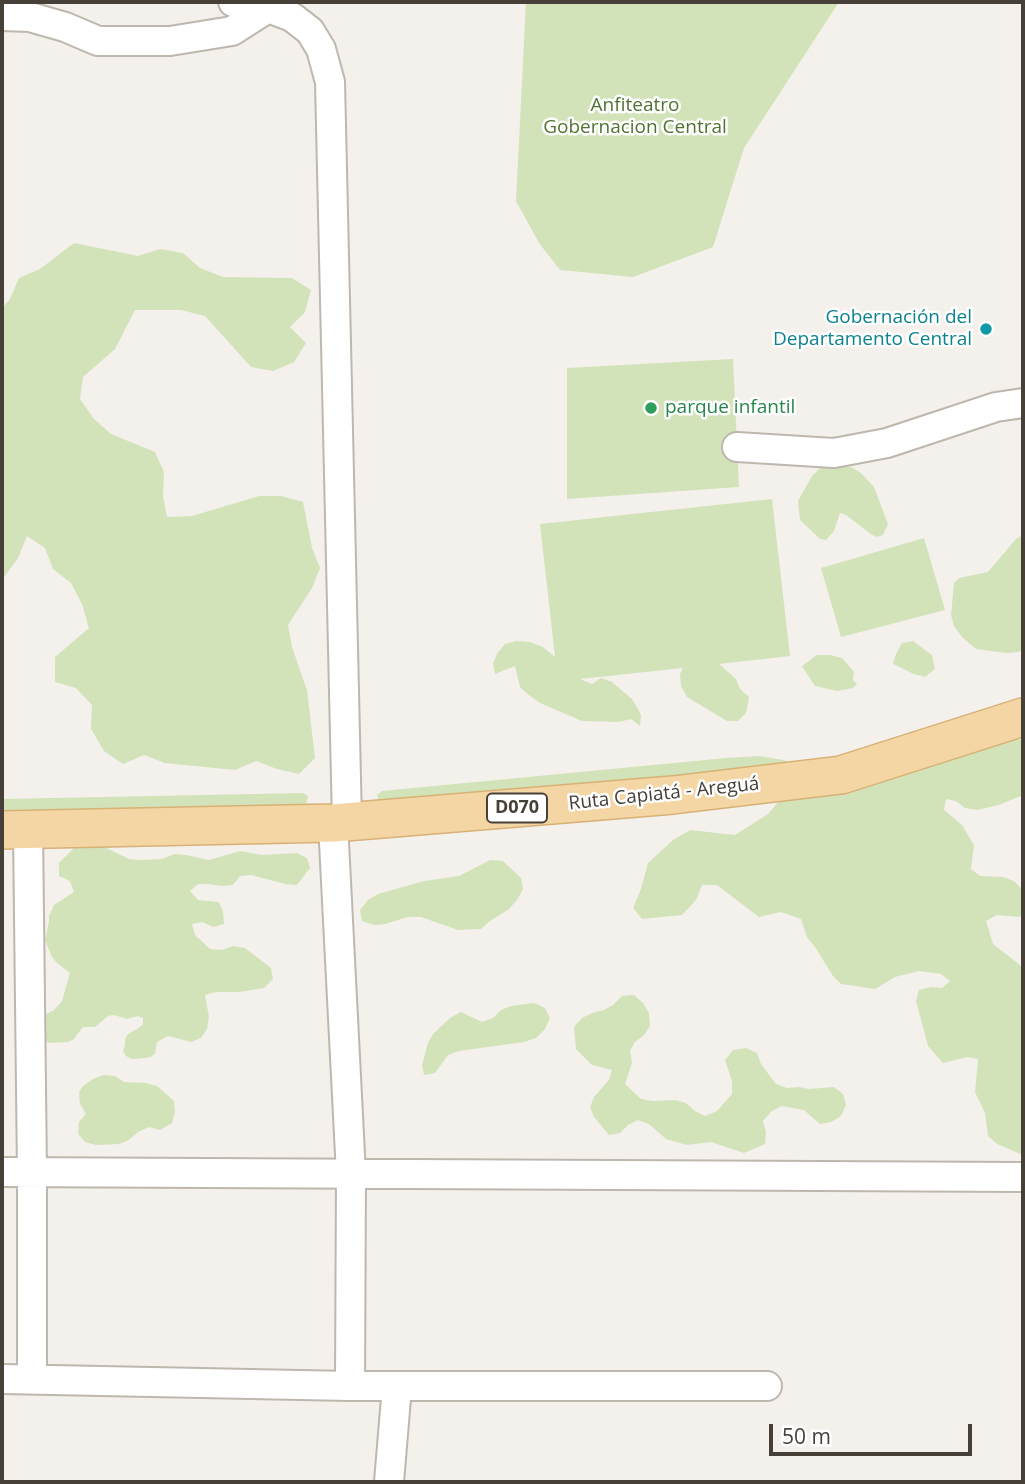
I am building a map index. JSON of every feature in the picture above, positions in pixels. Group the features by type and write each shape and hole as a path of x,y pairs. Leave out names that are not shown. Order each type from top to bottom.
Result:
{"main road":[{"name":"Ruta Capiatá - Areguá","path":"15,830 340,822 673,795 841,775 1023,717"}],"street":[{"path":"233,2 268,8 292,17 310,31 321,49 330,82 340,822 351,1174 349,1387"},
{"path":"2,16 30,17 99,41 170,41 232,31 268,8"},
{"path":"737,447 834,453 887,443 996,407 1023,403"},
{"path":"15,830 32,1172 32,1379"},
{"path":"2,1172 1023,1177"},
{"path":"2,1379 349,1387 767,1385"},
{"path":"389,1482 397,1386"}],"green space":[{"name":"Anfiteatro Gobernacion Central","path":"526,2 839,2 744,148 713,247 633,277 560,270 539,243 516,201"},
{"path":"74,243 138,256 160,249 183,253 200,268 223,277 292,278 311,290 305,312 290,327 306,343 294,362 273,371 251,367 205,316 181,310 135,310 115,349 83,377 80,399 94,419 111,434 155,452 164,472 163,496 167,517 192,516 259,496 281,496 303,502 312,548 320,568 312,588 288,625 292,647 307,690 315,758 299,774 256,761 235,770 165,763 144,755 123,764 104,751 91,729 92,705 76,688 55,682 55,657 89,628 82,604 71,583 53,569 45,548 27,536 18,558 2,577 2,308 10,299 19,278 40,269"},
{"name":"parque infantil","path":"733,359 739,487 567,499 567,368"},
{"path":"832,465 851,467 874,487 888,524 883,535 872,535 840,513 834,531 826,540 820,539 800,520 798,501 812,476 820,468"},
{"path":"772,499 790,656 719,664 736,679 740,689 749,697 746,713 738,721 727,721 687,697 681,686 680,674 683,668 580,679 592,684 601,678 612,682 632,699 641,715 640,726 631,719 619,722 582,721 540,703 529,695 520,687 515,666 495,674 493,663 505,644 516,641 530,642 543,647 555,657 540,524"},
{"path":"1023,535 1023,650 1006,653 976,649 954,626 951,615 954,583 959,578 988,572 1016,539"},
{"path":"924,538 945,610 841,637 821,568"},
{"path":"913,641 932,655 935,669 925,677 893,664 902,643"},
{"path":"817,655 842,658 854,672 853,680 857,684 853,688 837,691 815,686 802,666"},
{"path":"993,737 1023,740 1023,795 977,810 965,808 956,801 946,799 944,810 962,825 974,845 971,869 980,876 1003,877 1014,881 1023,890 1023,914 1019,917 997,915 986,921 993,944 1023,970 1023,1155 997,1144 988,1136 985,1113 975,1092 978,1059 967,1057 943,1063 928,1046 916,1001 919,990 942,988 950,981 941,974 919,971 895,977 875,989 841,984 807,937 801,919 781,912 759,917 717,885 702,885 696,900 682,915 642,919 633,908 648,863 673,840 690,830 735,835 768,814 780,800 914,749 964,756"},
{"path":"759,756 790,762 787,765 382,802 377,795 382,791"},
{"path":"303,793 308,796 306,804 303,805 2,811 2,799"},
{"path":"98,844 129,859 140,860 162,859 174,854 209,860 240,851 262,855 297,853 307,858 310,868 297,885 251,875 240,876 233,885 198,884 190,891 198,900 219,902 223,912 224,924 213,927 202,922 192,924 195,935 210,949 222,950 233,946 245,948 271,968 273,979 264,988 205,995 209,1017 207,1029 201,1038 191,1042 168,1036 157,1042 155,1053 151,1057 132,1059 123,1051 128,1034 143,1024 143,1018 138,1016 127,1019 108,1016 95,1027 83,1027 73,1040 68,1042 45,1041 36,1033 43,1016 54,1010 62,1001 70,973 52,957 45,940 49,916 54,905 74,892 70,881 59,876 59,863 75,847"},
{"path":"490,860 503,861 521,878 523,889 509,909 481,929 458,930 421,917 408,917 374,925 362,921 360,910 368,900 378,894 424,881 459,876"},
{"path":"634,995 649,1013 650,1026 630,1051 632,1063 625,1084 641,1099 675,1100 686,1103 705,1116 717,1111 732,1094 732,1081 725,1060 733,1050 746,1048 757,1053 761,1064 776,1084 787,1088 834,1087 843,1094 846,1105 841,1116 820,1124 804,1110 782,1106 772,1111 763,1121 765,1144 744,1153 711,1142 687,1145 666,1139 649,1124 638,1120 620,1133 609,1135 594,1117 590,1107 594,1097 609,1080 612,1070 592,1065 576,1049 574,1027 582,1018 604,1010 622,996"},
{"path":"534,1003 545,1008 550,1018 545,1029 536,1038 459,1051 448,1055 435,1073 424,1075 422,1065 428,1043 433,1034 450,1018 461,1012 482,1022 511,1006"},
{"path":"103,1075 115,1076 124,1082 157,1086 174,1101 172,1123 160,1130 149,1127 119,1144 96,1145 85,1142 78,1134 79,1122 86,1114 80,1104 79,1092 83,1086"}],"place":[{"name":"Gobernación del Departamento Central","path":"986,329"},
{"name":"parque infantil","path":"651,408"}]}
